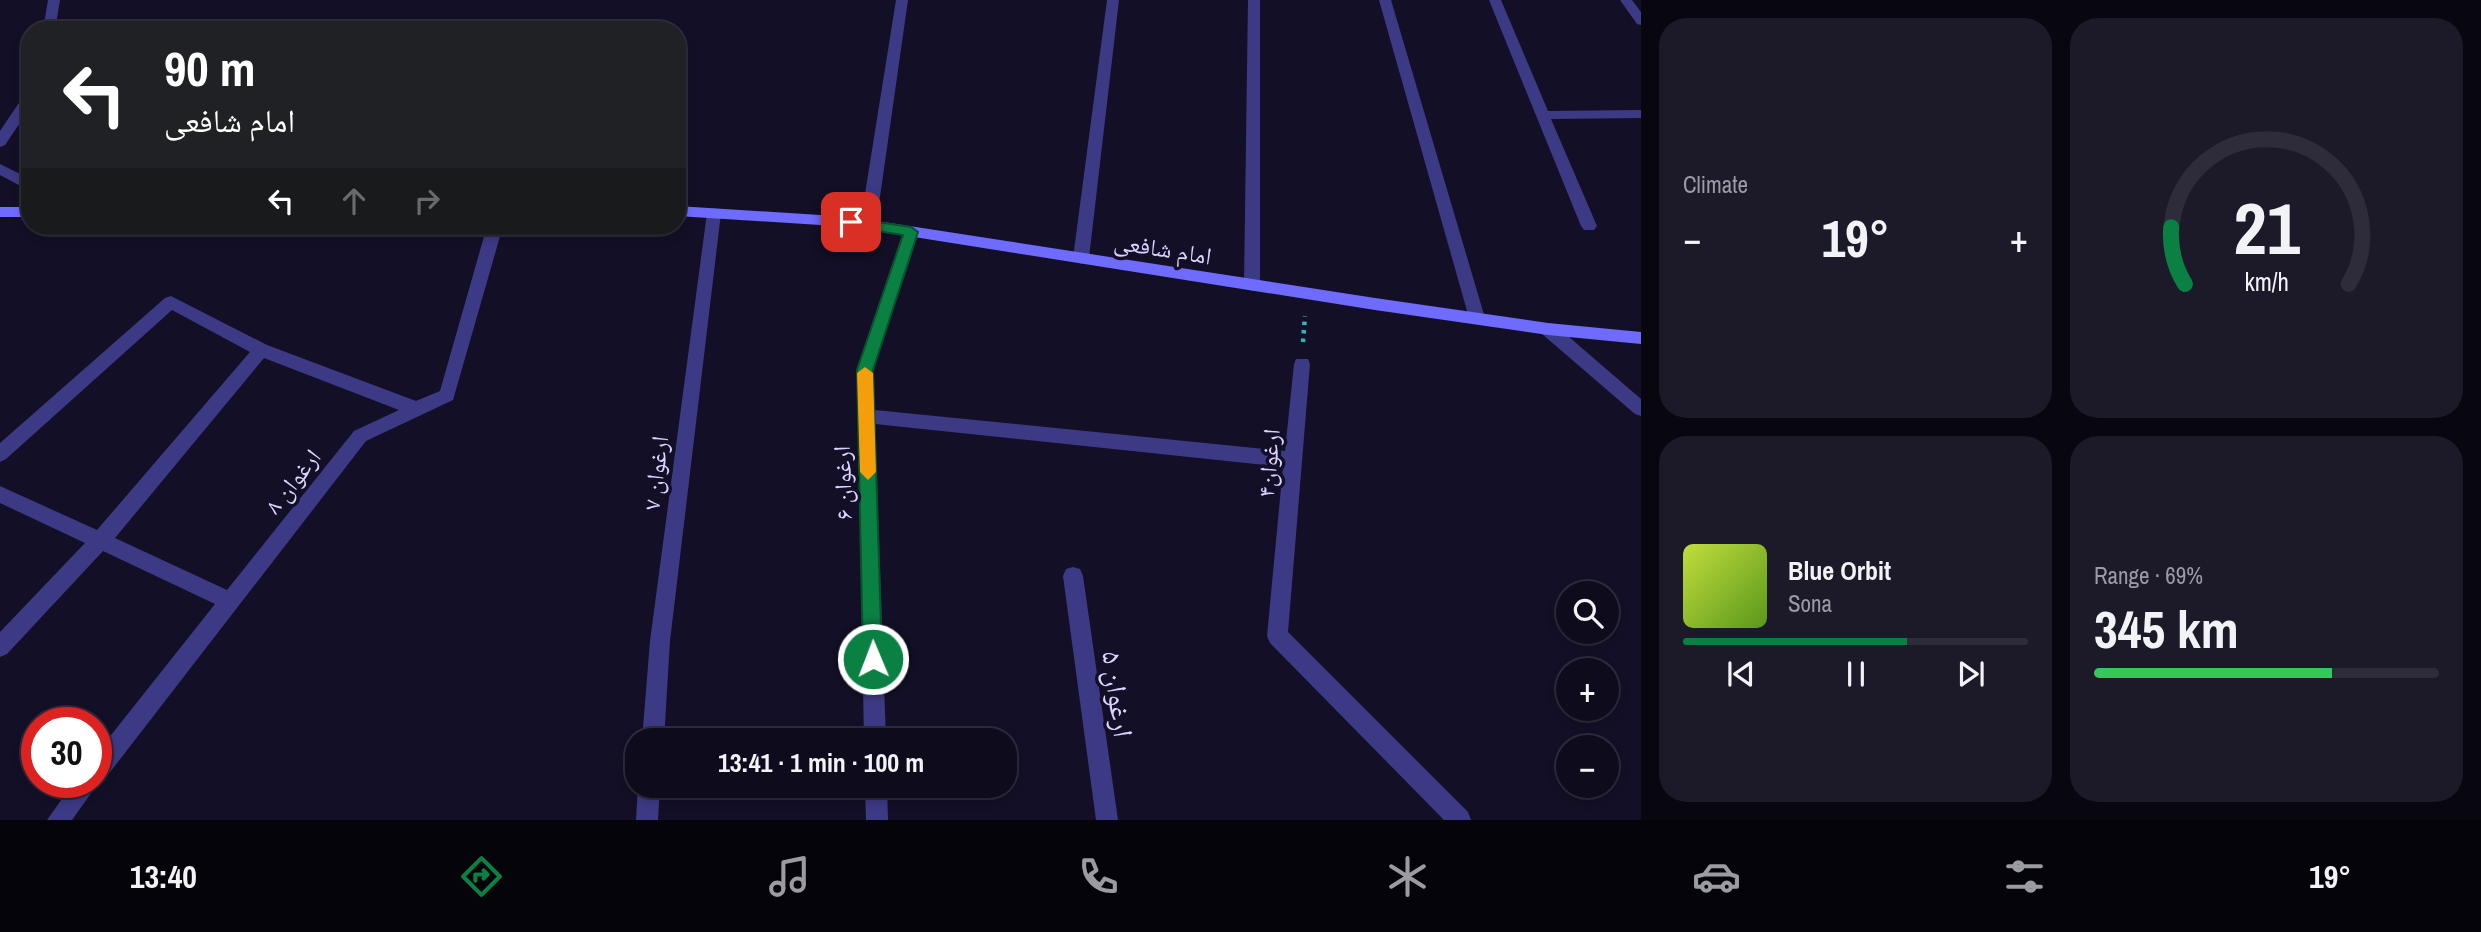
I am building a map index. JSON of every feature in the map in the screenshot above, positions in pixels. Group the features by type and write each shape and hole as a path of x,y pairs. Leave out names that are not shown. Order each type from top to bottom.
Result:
{"main road":[{"name":"امام شافعی","path":"686,211 868,225 1548,329 1641,338"},
{"path":"0,212 21,212"}],"street":[{"path":"50,21 54,0"},
{"path":"868,225 902,0"},
{"path":"1081,258 1112,0"},
{"path":"1252,285 1254,0"},
{"path":"1385,0 1477,318"},
{"path":"1495,0 1589,226"},
{"path":"1626,0 1641,21"},
{"path":"0,142 21,110"},
{"path":"1543,115 1641,114"},
{"path":"0,169 21,181"},
{"name":"ارغوان ۷","path":"654,728 660,641 714,213"},
{"name":"ارغوان ۶","path":"875,728 865,370 911,232"},
{"name":"ارغوان ۸","path":"112,752 360,436 447,395 492,235"},
{"path":"0,454 171,302 261,350 417,410"},
{"path":"1548,329 1641,409"},
{"path":"0,647 100,541 261,350"},
{"name":"ارغوان۴","path":"1302,364 1277,636 1460,820"},
{"path":"866,416 1292,460"},
{"path":"0,494 230,601"},
{"name":"ارغوان ۵","path":"1073,576 1107,820"},
{"path":"58,820 75,798"},
{"path":"647,820 648,798"},
{"path":"876,798 877,820"}],"path":[{"path":"1302,364 1306,293"}],"slow traffic":[{"path":"865,373 868,472"}],"route":[{"path":"851,222 911,232 865,370 873,659"}]}
